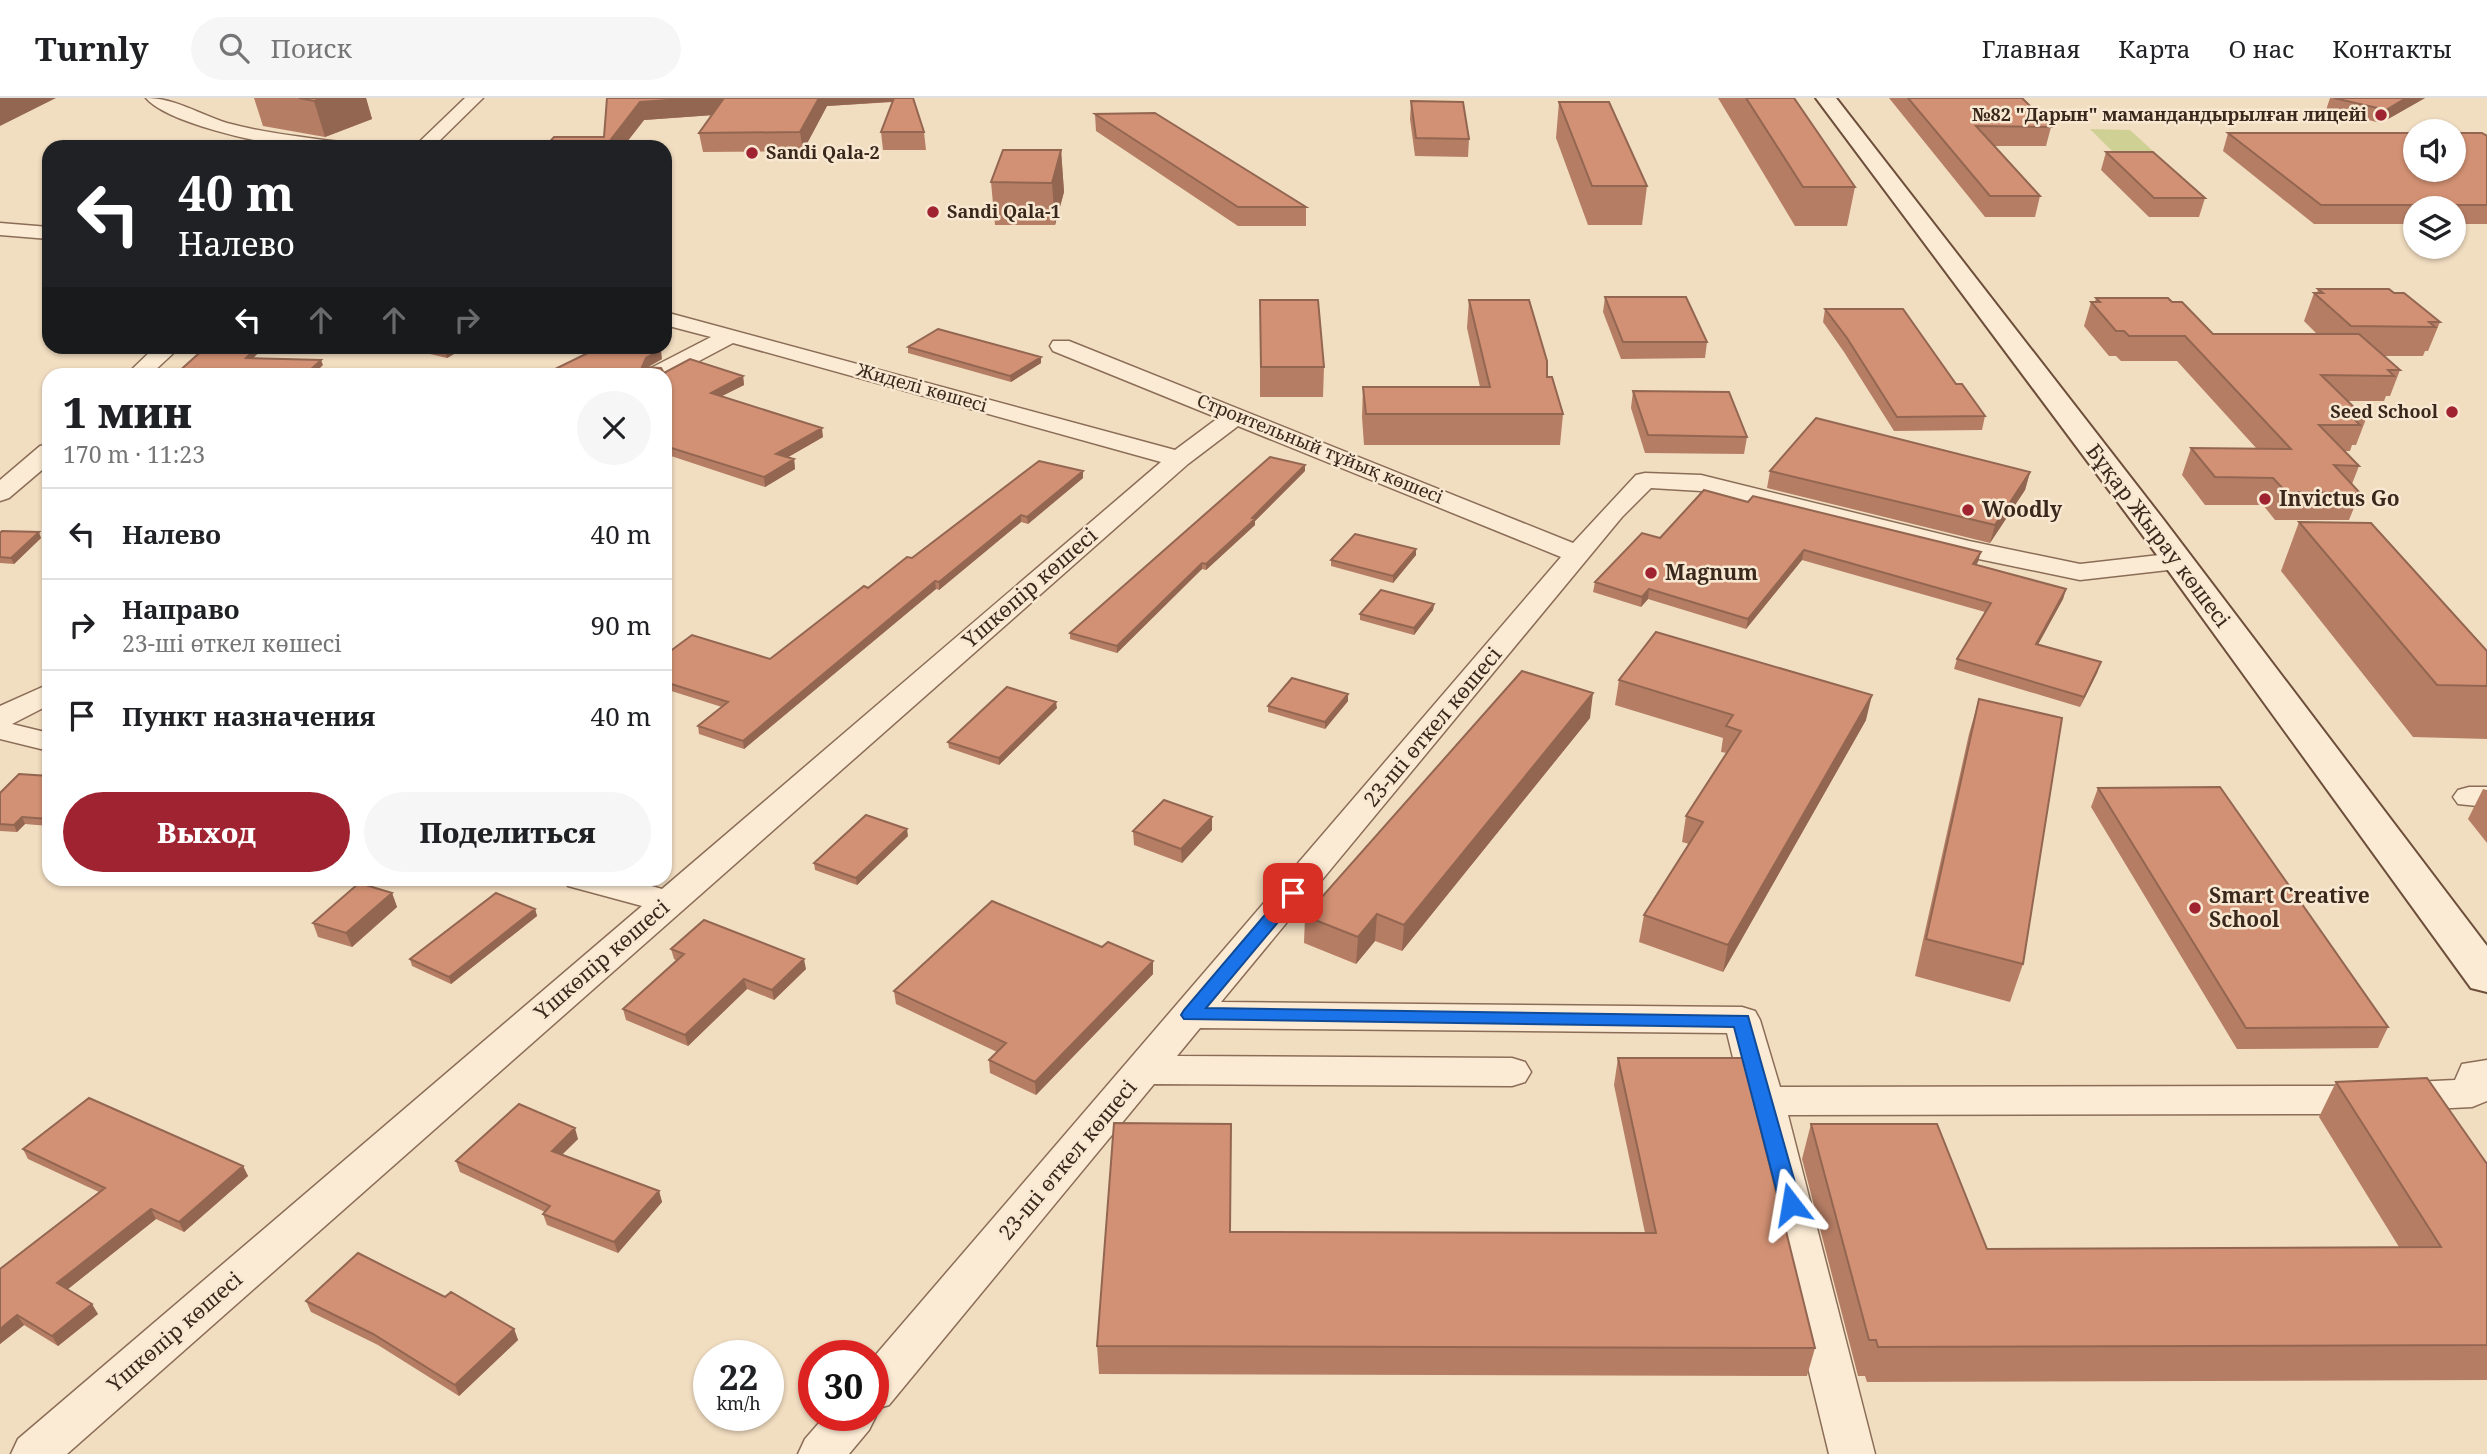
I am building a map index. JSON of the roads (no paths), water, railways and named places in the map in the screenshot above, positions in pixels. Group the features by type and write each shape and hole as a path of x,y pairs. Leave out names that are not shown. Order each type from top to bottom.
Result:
{"street":[{"path":"154,98 217,127 275,140"},
{"path":"430,140 475,98"},
{"name":"Бұқар Жырау көшесі","path":"1826,98 2177,561 2487,977"},
{"path":"0,229 42,232"},
{"name":"Жиделі көшесі","path":"672,320 1179,459"},
{"path":"669,368 733,335"},
{"name":"Строительный тұйық көшесі","path":"1061,346 1578,554"},
{"path":"145,368 161,354"},
{"name":"Үшкөпір көшесі","path":"34,1454 1179,459 1237,415"},
{"path":"0,493 42,457"},
{"name":"23-ші өткел көшесі","path":"889,1372 1578,554 1645,480 1700,482 1969,549 2080,572 2177,561"},
{"path":"0,718 42,697"},
{"path":"0,730 42,740"},
{"path":"610,886 669,902"},
{"path":"1190,1015 1742,1020 1765,1101 1852,1454"},
{"path":"1143,1070 1512,1072"},
{"path":"1765,1101 2331,1100 2472,1093 2475,1074 2487,1074"},
{"path":"821,1454 840,1431"}],"place":[{"name":"№82 \"Дарын\" мамандандырылған лицейі","path":"2381,115"},
{"name":"Sandi Qala-2","path":"752,153"},
{"name":"Sandi Qala-1","path":"933,212"},
{"name":"Seed School","path":"2452,412"},
{"name":"Invictus Go","path":"2265,499"},
{"name":"Woodly","path":"1968,510"},
{"name":"Magnum","path":"1651,573"},
{"name":"Smart Creative School","path":"2195,908"}]}
